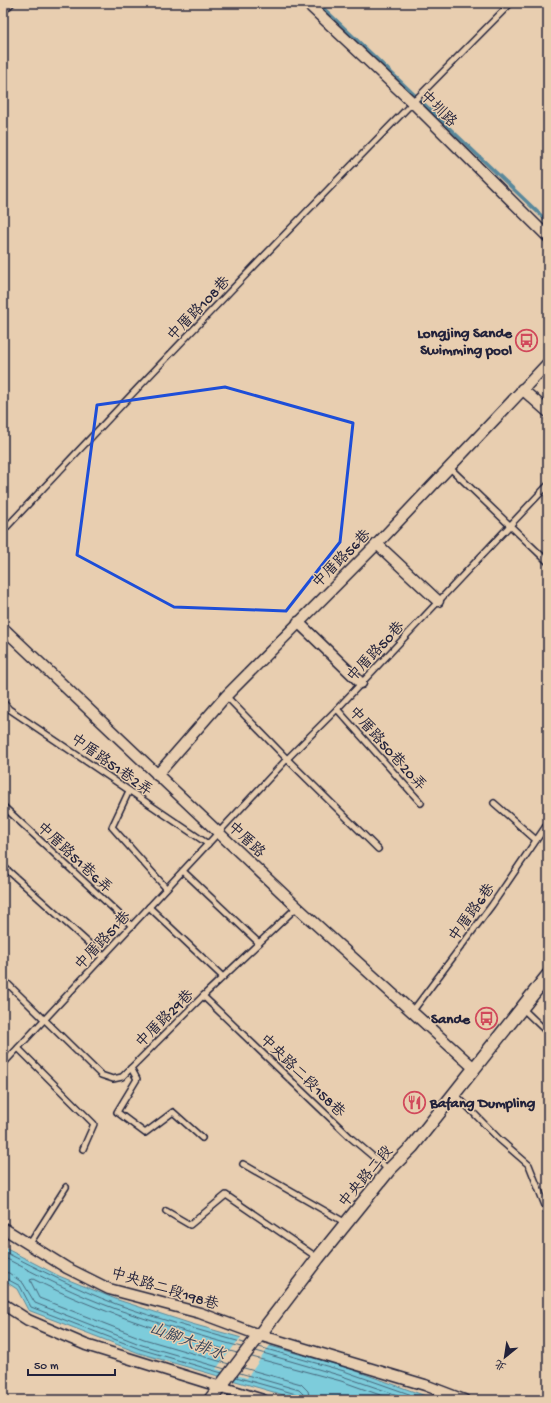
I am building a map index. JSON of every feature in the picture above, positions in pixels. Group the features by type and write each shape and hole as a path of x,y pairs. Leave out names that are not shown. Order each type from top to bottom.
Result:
{"street":[{"name":"中圳路","path":"307,3 412,102 548,237"},
{"name":"中厝路56巷","path":"157,775 226,696 376,544 548,363"},
{"path":"522,389 548,412"},
{"path":"376,544 438,601"},
{"path":"298,622 361,683"},
{"name":"中厝路","path":"3,628 297,907 474,1068"},
{"name":"中央路二段","path":"210,1400 318,1258 389,1170 412,1147 548,976"},
{"name":"中央路二段198巷","path":"3,1228 67,1268 109,1289 200,1313 259,1335 376,1369 464,1400"},
{"path":"3,1304 28,1320 86,1345 219,1388 263,1400"}],"lane":[{"path":"3,12 12,3"},
{"name":"中厝路108巷","path":"3,531 412,102 511,3"},
{"path":"449,466 509,526 548,562"},
{"name":"中厝路50巷","path":"218,833 548,485"},
{"path":"226,696 287,760 378,849"},
{"name":"中厝路51巷2弄","path":"3,702 9,709 208,844"},
{"name":"中厝路50巷20弄","path":"337,709 421,802"},
{"path":"130,791 112,827 166,888"},
{"path":"494,804 536,840"},
{"name":"中厝路51巷6弄","path":"3,806 132,926"},
{"name":"中厝路6巷","path":"412,1013 492,904 548,823"},
{"name":"中厝路51巷","path":"3,1064 218,833"},
{"path":"3,866 103,956"},
{"path":"183,871 259,943"},
{"path":"149,907 223,977"},
{"name":"中厝路29巷","path":"44,1019 101,1074 113,1078 122,1077 203,996 297,907"},
{"path":"3,979 44,1019"},
{"name":"中央路二段158巷","path":"203,996 351,1138 389,1170"},
{"path":"522,1008 548,1033"},
{"path":"18,1048 94,1124 83,1149"},
{"path":"131,1068 137,1079 117,1112 145,1133 172,1112 202,1138"},
{"path":"454,1094 499,1139 529,1165 548,1213"},
{"path":"243,1164 346,1223"},
{"path":"29,1245 66,1187"},
{"path":"166,1211 190,1225 226,1195 318,1258"}],"highlighted area":[{"path":"225,387 353,423 340,542 286,611 174,607 77,555 97,405"}],"water":[{"name":"山腳大排水","path":"3,1247 59,1276 118,1300 192,1324 345,1367 437,1400 301,1400 139,1353 28,1310 17,1289 3,1280"}],"pier":[{"path":"242,1336 271,1344 247,1378 216,1369"}],"waterway":[{"path":"318,3 548,222"}],"place":[{"name":"Longjing Sande Swimming pool","path":"527,341"},
{"name":"Sande","path":"486,1018"},
{"name":"Bafang Dumpling","path":"414,1102"}]}
